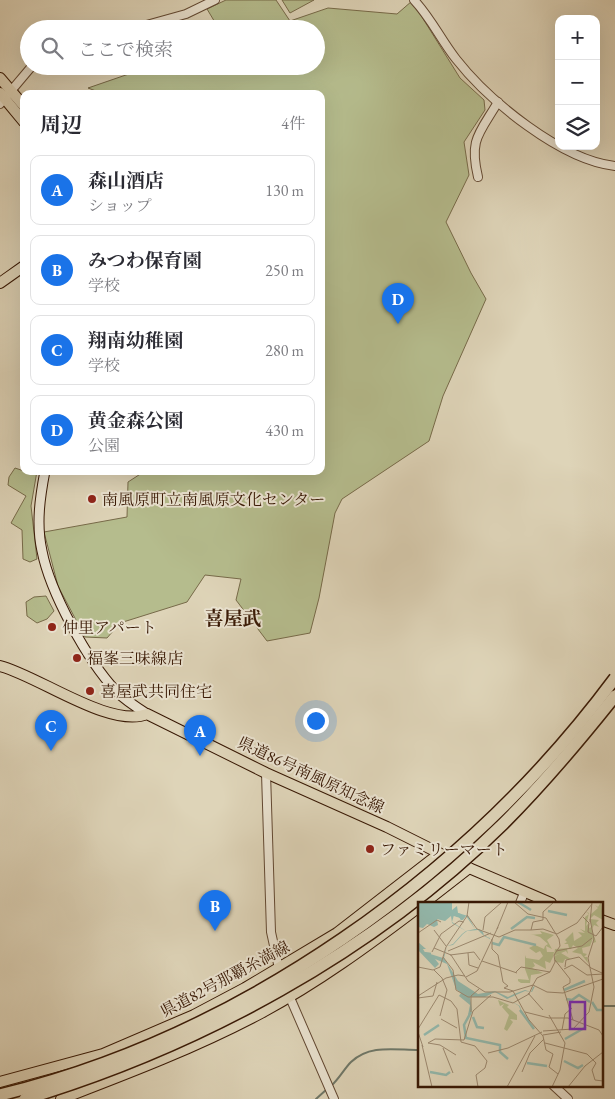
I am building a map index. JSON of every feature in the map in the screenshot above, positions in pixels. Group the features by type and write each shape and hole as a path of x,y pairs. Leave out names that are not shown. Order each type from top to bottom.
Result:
{"highway":[{"path":"0,1095 65,1077 101,1064 201,1020 252,994 352,932 409,891 494,816 569,737 615,678"},
{"path":"25,1099 114,1069 205,1030 257,1003 358,941 417,897 502,824 577,742 615,696"}],"main road":[{"path":"0,78 4,97 20,117"},
{"path":"4,97 20,104"},
{"path":"0,283 20,269"},
{"path":"44,475 39,510 40,537 42,552 54,589 83,644 103,676 118,693 146,714"},
{"name":"県道86号南風原知念線","path":"0,666 97,708 130,715 146,714 266,772 387,827 469,868 522,898 546,902"},
{"name":"県道82号那覇糸満線","path":"0,1082 103,1054 194,1015 278,969 365,913 439,854"},
{"path":"425,902 469,868"},
{"path":"61,1099 186,1049 289,997 329,972 418,908"},
{"path":"602,920 615,925"}],"street":[{"path":"164,20 186,14 216,0"},
{"path":"414,0 464,69 498,102 566,151 589,161 615,166"},
{"path":"4,97 24,75"},
{"path":"478,177 473,154 474,143 498,102"},
{"path":"266,772 271,932 278,969 334,1099"},
{"path":"554,1086 568,1099"}],"green space":[{"path":"226,0 276,0 289,20 214,20 207,9"},
{"path":"282,0 314,0 290,13"},
{"path":"412,1 460,78 484,100 485,110 464,142 469,175 446,222 486,299 443,396 429,441 342,499 335,513 319,598 310,633 267,641 236,600 241,579 205,575 187,602 120,623 107,638 85,637 58,586 44,532 127,517 128,482 139,475 325,475 325,90 93,90 88,88 126,75 325,75 325,20 293,20 328,8 397,14"},
{"path":"15,468 20,470 20,475 36,475 31,506 37,559 30,562 23,559 22,530 11,523 26,496 8,485 9,477"},
{"path":"46,596 54,611 47,619 37,623 27,616 26,602 34,597"}],"waterway":[{"path":"602,1006 615,1006"},
{"path":"331,1086 358,1056 383,1049 418,1050"},
{"path":"316,1099 327,1089"}],"place":[{"name":"黄金森公園","path":"398,324"},
{"name":"南風原町立南風原文化センター","path":"92,499"},
{"name":"仲里アパート","path":"52,627"},
{"name":"福峯三味線店","path":"77,658"},
{"name":"喜屋武共同住宅","path":"90,691"},
{"name":"翔南幼稚園","path":"51,751"},
{"name":"森山酒店","path":"200,756"},
{"name":"ファミリーマート","path":"370,849"},
{"name":"みつわ保育園","path":"215,931"}],"district":[{"name":"喜屋武","path":"233,618"}]}
